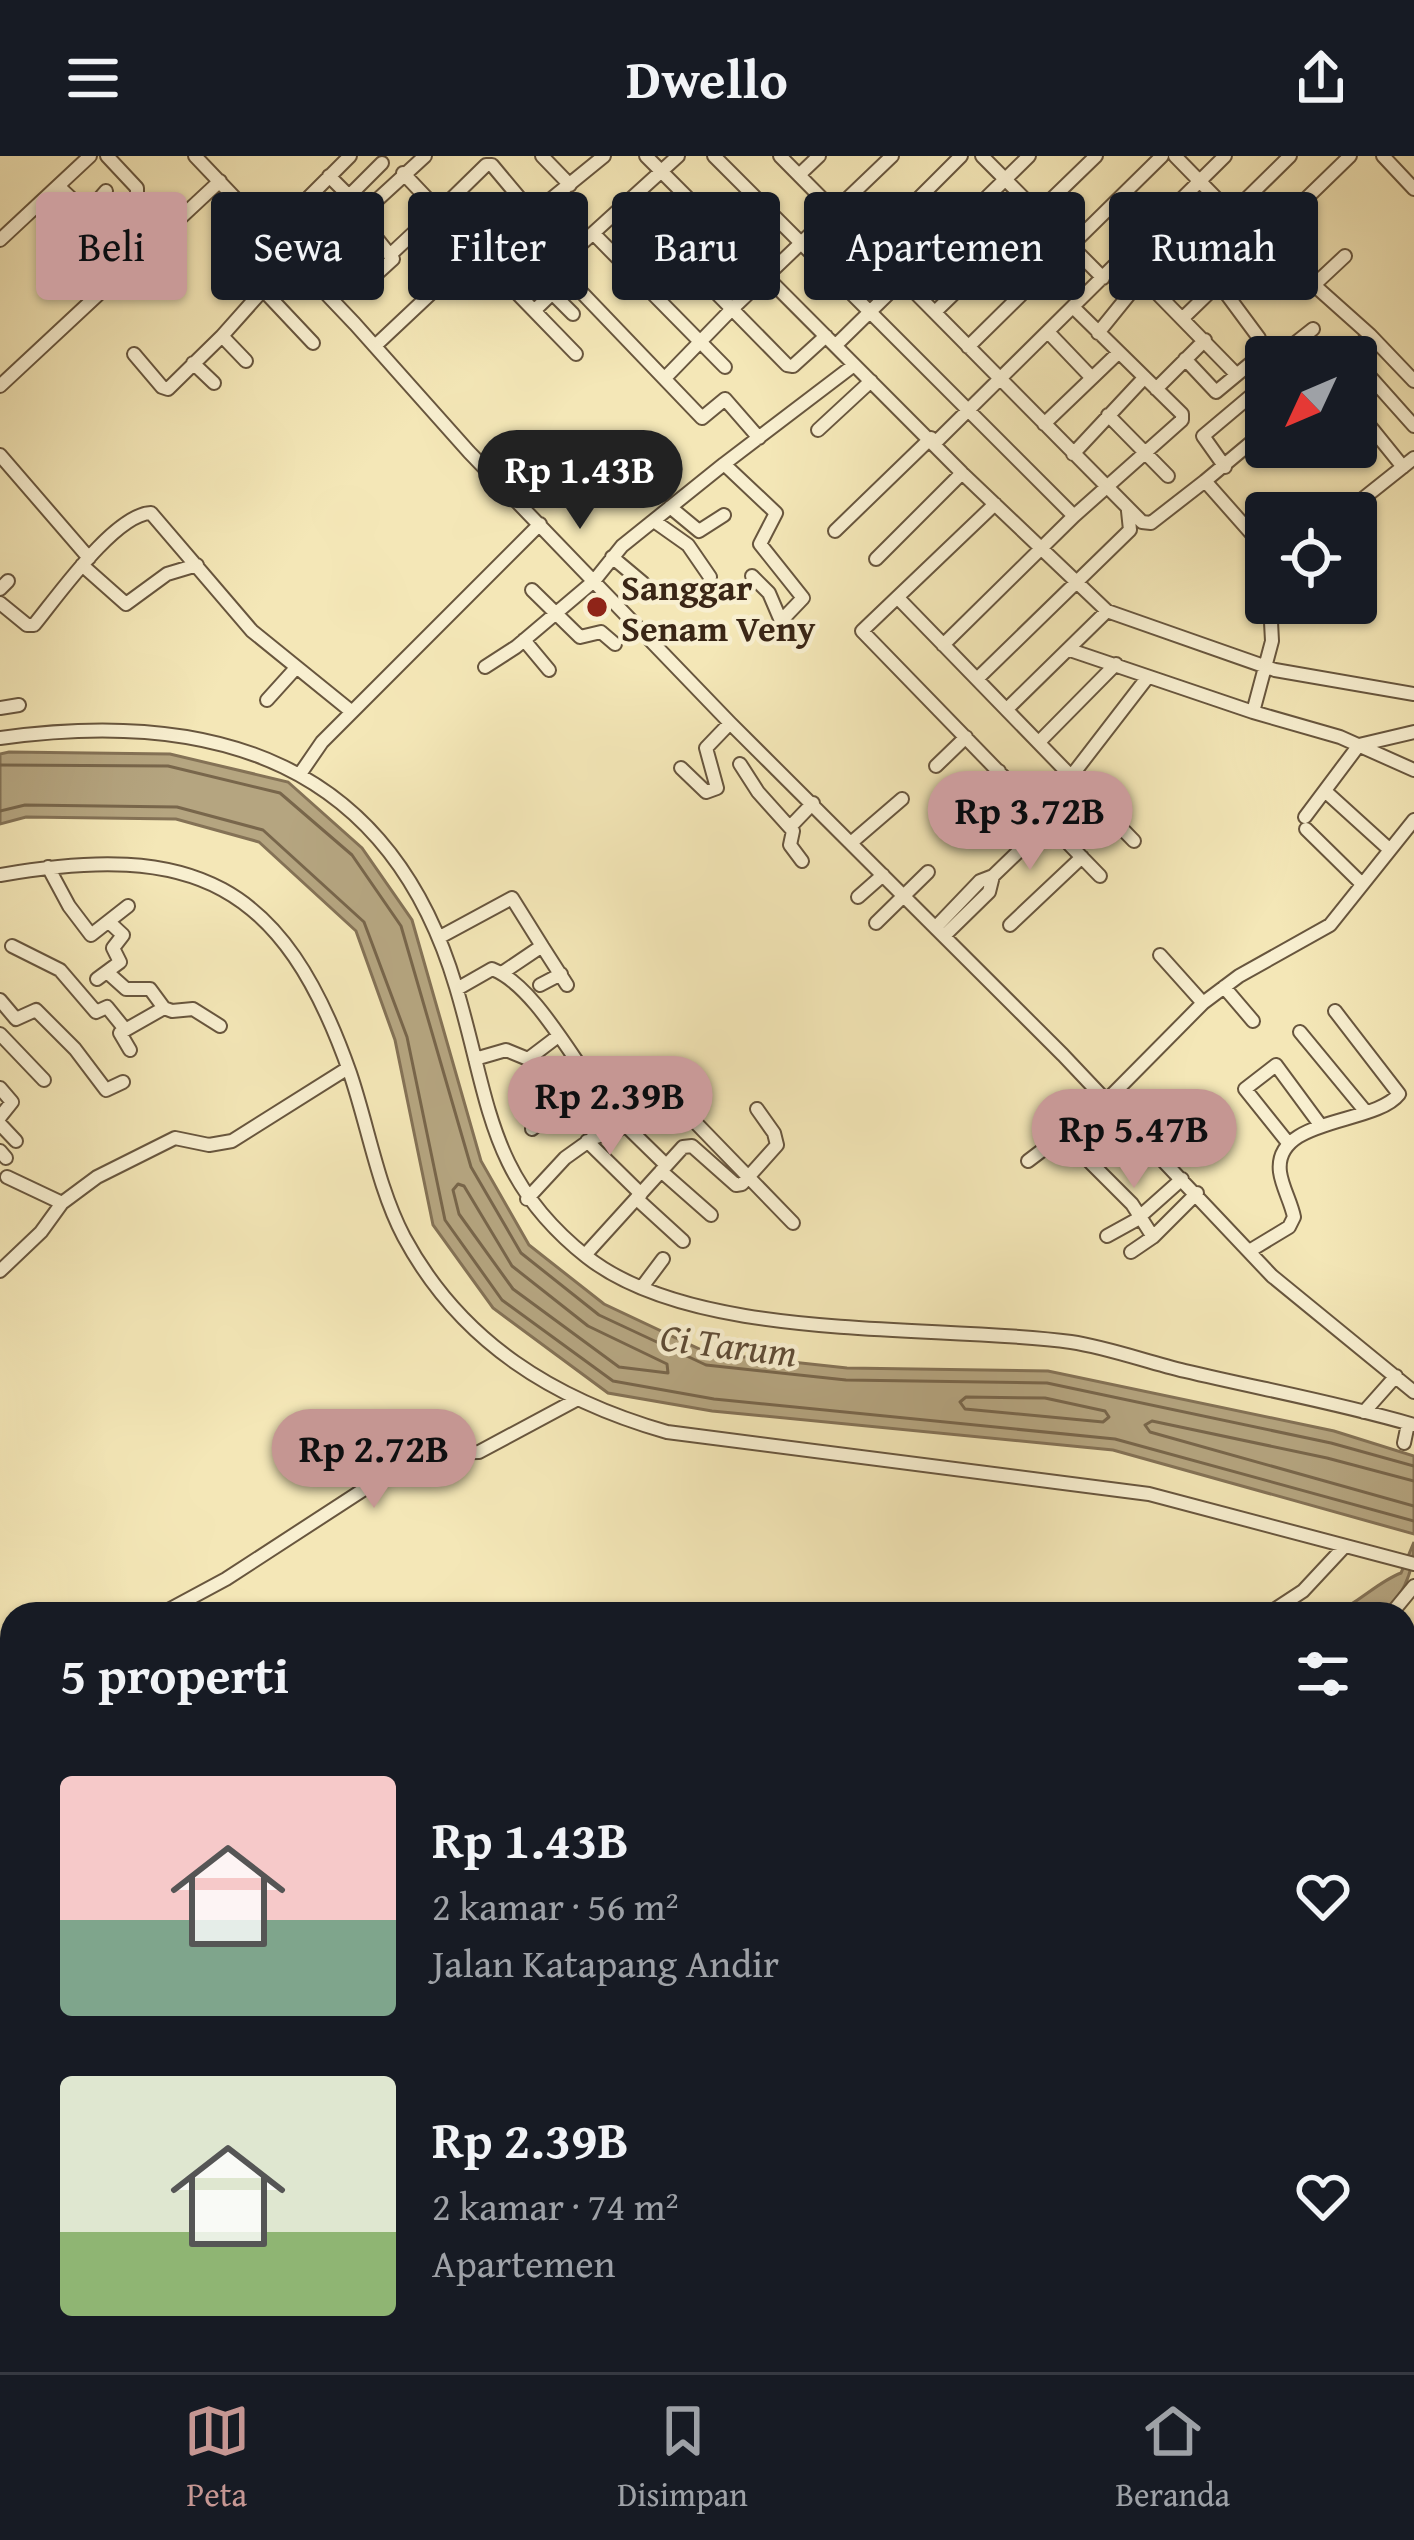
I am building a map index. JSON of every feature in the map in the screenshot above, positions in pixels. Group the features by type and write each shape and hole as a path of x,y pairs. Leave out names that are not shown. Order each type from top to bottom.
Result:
{"street":[{"path":"0,240 90,156"},
{"path":"107,156 137,192"},
{"path":"195,156 230,192"},
{"path":"313,192 350,156"},
{"path":"382,192 425,156"},
{"path":"542,156 570,185"},
{"path":"561,192 604,156"},
{"path":"646,156 683,192"},
{"path":"638,192 678,156"},
{"path":"714,156 1074,516"},
{"path":"780,156 815,192"},
{"path":"799,176 819,156"},
{"path":"855,192 892,156"},
{"path":"925,192 961,156"},
{"path":"982,156 1018,192"},
{"path":"991,192 1029,156"},
{"path":"1059,192 1096,156"},
{"path":"1085,232 1162,156"},
{"path":"1175,156 1208,192"},
{"path":"836,531 1002,379 1225,156"},
{"path":"1253,192 1290,156"},
{"path":"1313,192 1350,156"},
{"path":"1383,156 1414,189"},
{"path":"329,176 349,196 379,159 419,192"},
{"path":"458,192 486,165 492,165 515,192"},
{"path":"187,211 220,181"},
{"path":"58,186 64,192"},
{"path":"588,238 612,216"},
{"path":"593,233 725,367"},
{"path":"780,264 804,240"},
{"path":"384,269 408,242"},
{"path":"384,244 400,252"},
{"path":"1318,281 1345,256"},
{"path":"1085,260 1103,278"},
{"path":"1098,333 1145,281 1236,374"},
{"path":"1318,289 1414,381"},
{"path":"780,290 1107,611 1265,668 1414,694"},
{"path":"588,297 702,418 726,399 759,438"},
{"path":"0,386 91,300"},
{"path":"134,354 164,389 254,300"},
{"path":"272,300 313,343"},
{"path":"332,300 730,723 1106,1100 1272,1276 1414,1392"},
{"path":"375,346 424,300"},
{"path":"527,300 576,354"},
{"path":"536,309 546,300"},
{"path":"560,300 573,314"},
{"path":"720,300 793,366 879,300"},
{"path":"665,378 741,300"},
{"path":"923,300 1142,522 1151,523 1245,449"},
{"path":"935,312 947,300"},
{"path":"968,347 1016,300"},
{"path":"1184,318 1203,300"},
{"path":"1231,300 1258,336"},
{"path":"943,645 1074,516 1183,418 1074,308"},
{"path":"1304,336 1313,329"},
{"path":"1049,333 1092,378"},
{"path":"222,336 246,361"},
{"path":"1156,389 1205,340"},
{"path":"1044,424 1117,354"},
{"path":"1185,358 1216,392 1245,370"},
{"path":"194,363 214,383"},
{"path":"485,667 594,581 612,556 670,507 854,364"},
{"path":"1073,454 1144,378"},
{"path":"818,430 871,381"},
{"path":"1377,385 1414,426"},
{"path":"1225,467 1203,436 1245,401"},
{"path":"1108,416 1168,476"},
{"path":"1371,492 1408,462 1377,430"},
{"path":"0,455 126,604 167,574 197,565"},
{"path":"724,464 776,513 760,543 802,598 781,621 769,592 752,576"},
{"path":"876,559 962,473"},
{"path":"1205,481 1245,526"},
{"path":"995,504 862,632 1100,876"},
{"path":"670,507 700,531 724,515"},
{"path":"977,679 1130,530 1128,511"},
{"path":"0,603 32,626 86,562 142,513 158,519 252,631 352,712"},
{"path":"654,521 688,545 710,577"},
{"path":"300,774 315,750 540,524"},
{"path":"612,556 643,583"},
{"path":"532,590 580,637 601,632 615,644"},
{"path":"898,598 1134,841"},
{"path":"1007,710 1107,611"},
{"path":"1253,712 1271,641 1271,624"},
{"path":"524,640 549,670"},
{"path":"1070,650 1359,745 1414,770"},
{"path":"1040,741 1116,664"},
{"path":"267,700 296,669"},
{"path":"940,931 980,881 993,876 1049,822 1147,678"},
{"path":"0,708 19,705"},
{"path":"681,768 706,792 717,788 706,748 730,723"},
{"path":"0,738 91,730 188,736 233,746 300,774 375,834 408,878 440,937 504,1159 526,1199 609,1272 695,1305 744,1313 854,1328 1075,1343 1411,1424 1404,1442"},
{"path":"1362,884 1305,823 1359,745 1414,732"},
{"path":"936,766 966,736"},
{"path":"740,764 790,827 794,834 790,845 802,861"},
{"path":"968,801 999,771"},
{"path":"1324,791 1390,850"},
{"path":"852,842 902,799"},
{"path":"790,827 813,803"},
{"path":"1028,1160 1106,1100 1203,1003 1330,925 1414,820"},
{"path":"1010,925 1082,857"},
{"path":"0,875 131,862 212,882 262,917 293,955 348,1068 394,1217 424,1269 493,1349 576,1400 609,1416 668,1432 1149,1494 1411,1563"},
{"path":"47,867 90,934 128,906"},
{"path":"876,922 928,872"},
{"path":"858,897 884,875"},
{"path":"440,937 512,898 564,980 540,985"},
{"path":"109,922 124,936 113,950 119,963 102,976 126,989 150,989 164,1007 174,1012 193,1009 220,1026"},
{"path":"12,946 60,970 88,1008 96,1012 107,1007 124,1028"},
{"path":"502,974 542,946"},
{"path":"1160,955 1203,1003"},
{"path":"457,989 492,969 520,985 597,1090"},
{"path":"1224,987 1253,1021"},
{"path":"0,1000 16,1019 36,1010 75,1049 106,1090 123,1082"},
{"path":"130,1050 120,1033 164,1007"},
{"path":"1253,1252 1289,1227 1294,1217 1280,1173 1288,1144 1321,1126 1387,1106 1399,1094 1335,1011"},
{"path":"1300,1032 1366,1112"},
{"path":"0,1034 44,1080"},
{"path":"476,1059 506,1050 528,1059 557,1036"},
{"path":"1288,1144 1245,1089 1271,1066 1276,1065 1321,1126"},
{"path":"0,1270 41,1232 62,1202 97,1178 175,1138 209,1144 232,1142 348,1068"},
{"path":"532,1129 562,1104 576,1103 612,1078"},
{"path":"0,1088 12,1102 0,1120 16,1142"},
{"path":"526,1199 550,1171 586,1142 619,1130 662,1088 793,1223"},
{"path":"585,1255 688,1145 736,1185 747,1180 776,1145 774,1133 757,1108"},
{"path":"624,1124 711,1215"},
{"path":"586,1142 682,1241"},
{"path":"1089,1161 1142,1216 1153,1237"},
{"path":"8,1177 62,1202"},
{"path":"1106,1236 1142,1216 1182,1179"},
{"path":"1131,1252 1197,1193"},
{"path":"641,1287 662,1259"},
{"path":"1364,1412 1396,1376"},
{"path":"183,1602 389,1473 439,1453 479,1452 576,1400"},
{"path":"1376,1553 1380,1538"},
{"path":"1286,1602 1345,1546"}],"water":[{"path":"0,754 170,754 288,782 362,848 412,920 481,1161 529,1245 604,1304 708,1353 847,1368 1048,1371 1334,1431 1414,1456 1414,1534 1113,1450 712,1411 608,1393 493,1308 433,1225 395,1040 356,931 259,842 176,819 26,817 0,824"},
{"path":"1414,1542 1409,1575 1393,1602 1355,1602 1384,1582 1401,1573"}],"place":[{"name":"Sanggar Senam Veny","path":"597,607"}],"water label":[{"name":"Ci Tarum","path":"729,1344"}]}
